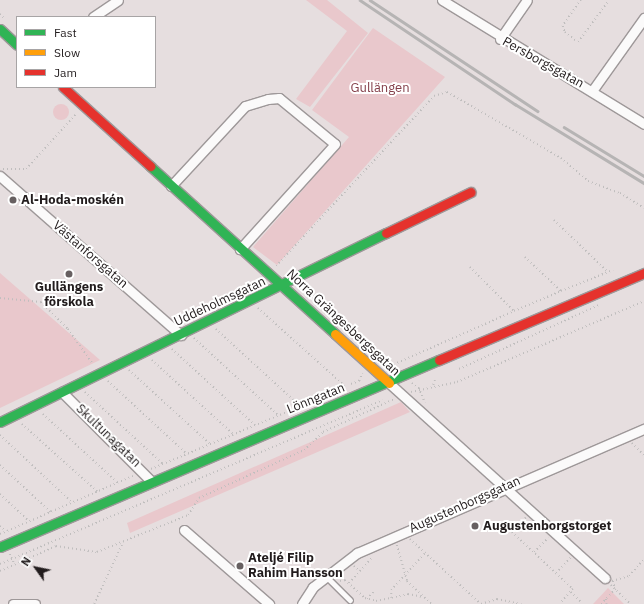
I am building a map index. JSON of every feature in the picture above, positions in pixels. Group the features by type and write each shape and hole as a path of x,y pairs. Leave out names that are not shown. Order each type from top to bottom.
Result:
{"street":[{"path":"94,16 118,0"},
{"name":"Persborgsgatan","path":"442,0 500,39 592,91 644,124"},
{"path":"500,39 527,0"},
{"path":"592,91 644,18"},
{"path":"0,29 16,44"},
{"name":"Norra Grängesbergsgatan","path":"64,88 240,249 284,286 402,396 504,488 576,552 609,579"},
{"path":"171,186 245,106 268,99 279,98 335,144 240,249"},
{"name":"Västanforsgatan","path":"0,176 181,334"},
{"name":"Uddeholmsgatan","path":"0,422 284,286 471,192"},
{"name":"Lönngatan","path":"0,547 389,383 643,272"},
{"name":"Skultunagatan","path":"62,392 145,471 152,482"},
{"name":"Augustenborgsgatan","path":"302,604 357,553 504,488 644,429"},
{"path":"184,530 268,604"},
{"path":"13,604 35,604"}],"lane":[{"path":"328,579 350,600"}],"path":[{"path":"581,0 563,26 565,32 578,42 609,0"},
{"path":"276,266 434,96 447,92 561,158 588,181 620,193 644,208"},
{"path":"0,171 4,167 26,169 84,106"},
{"path":"554,220 608,271"},
{"path":"525,257 561,291"},
{"path":"470,267 514,311"},
{"path":"390,366 514,311 613,270"},
{"path":"0,298 41,302 68,329 100,374 188,454"},
{"path":"0,572 56,546 97,552 188,515 199,498 304,450 323,432 402,396 433,385 457,382 644,301"},
{"path":"459,370 601,304"},
{"path":"257,306 346,387"},
{"path":"214,327 300,406"},
{"path":"193,337 278,415"},
{"path":"171,348 255,425"},
{"path":"150,358 233,434"},
{"path":"128,369 210,444"},
{"path":"433,385 435,380"},
{"path":"84,390 163,464"},
{"path":"0,534 328,394"},
{"path":"0,564 382,400"},
{"path":"40,411 118,483"},
{"path":"19,421 98,492"},
{"path":"0,435 73,503"},
{"path":"632,443 644,455"},
{"path":"0,465 51,512"},
{"path":"0,494 29,521"},
{"path":"512,532 532,513"},
{"path":"0,526 6,531"},
{"path":"507,527 573,589 560,604"},
{"path":"534,552 553,532"},
{"path":"399,535 425,553 481,604 497,599 521,604"},
{"path":"399,535 401,568 406,574 407,581 432,604"},
{"path":"94,604 124,541"},
{"path":"556,573 576,552"},
{"path":"391,598 391,590 425,553"},
{"path":"349,583 375,555"},
{"path":"609,579 628,576 644,559"},
{"path":"353,564 360,571"},
{"path":"328,579 336,577 349,583 367,599 391,598 408,594 424,597"},
{"path":"601,604 615,589 631,604"},
{"path":"367,599 374,591"},
{"path":"571,592 581,602"},
{"path":"606,598 607,604"}],"green space":[{"path":"306,0 327,0 368,33 310,107 296,99 347,31"},
{"name":"Gullängen","path":"373,28 445,77 277,265 253,247 349,137 312,110"},
{"path":"58,104 64,104 69,109 67,118 64,120 58,120 53,115 53,109"},
{"path":"0,273 100,360 0,408"},
{"path":"401,402 410,412 130,533 127,523"},
{"path":"608,588 624,604 593,604"}],"railway":[{"path":"360,0 515,104 644,183"},
{"path":"370,0 538,111"},
{"path":"564,127 644,176"}],"traffic: fast":[{"path":"0,29 16,44"},
{"path":"150,166 335,334"},
{"path":"0,422 386,233"},
{"path":"0,547 439,360"}],"traffic: slow":[{"path":"335,334 389,383"}],"traffic: jam":[{"path":"64,88 150,166"},
{"path":"386,233 471,192"},
{"path":"439,360 644,273"}],"place":[{"name":"Al-Hoda-moskén","path":"13,200"},
{"name":"Gullängens förskola","path":"69,274"},
{"name":"Augustenborgstorget","path":"475,526"},
{"name":"Ateljé Filip Rahim Hansson","path":"240,566"}]}
